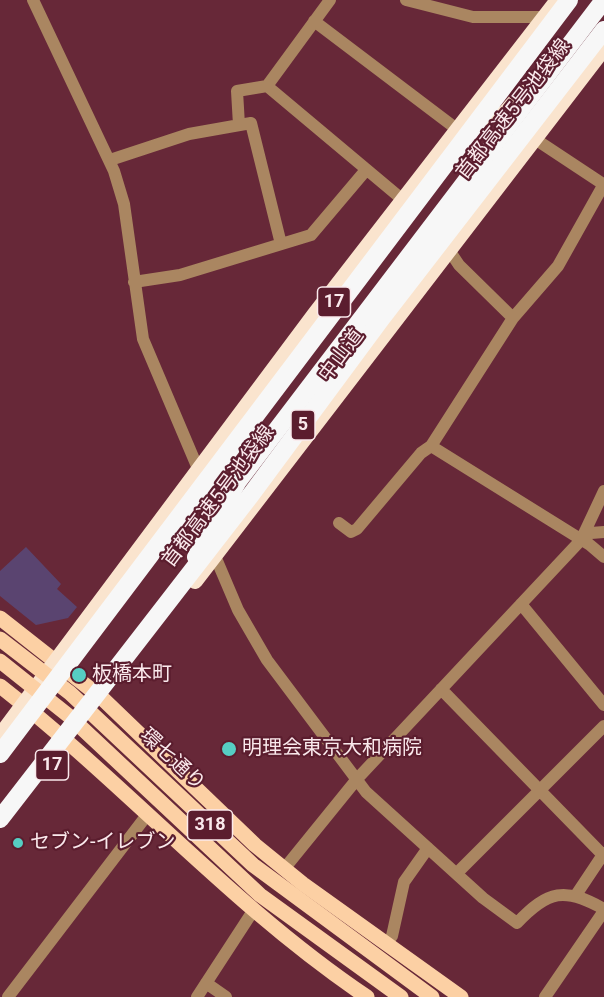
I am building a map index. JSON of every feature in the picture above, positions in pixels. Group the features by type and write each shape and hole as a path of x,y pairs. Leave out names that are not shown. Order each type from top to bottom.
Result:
{"highway":[{"name":"17","path":"0,736 403,200 559,0"},
{"name":"17","path":"102,601 119,586 559,0"},
{"name":"首都高速5号池袋線","path":"0,754 569,0"},
{"path":"461,125 496,117 510,109 592,5 603,0"},
{"name":"5","path":"154,634 238,481 603,0"},
{"name":"首都高速5号池袋線","path":"0,827 381,318 604,30"},
{"name":"中山道","path":"0,827 69,743 215,556 604,48"}],"main road":[{"path":"0,618 103,699 255,845 284,869 461,997"},
{"name":"環七通り","path":"0,639 70,693 254,865 432,997"},
{"name":"環七通り","path":"0,661 69,716 260,895 401,997"},
{"path":"0,686 69,743 253,911 358,995"}],"street":[{"path":"33,0 110,160 124,204 143,339 199,471"},
{"path":"239,125 237,92 267,86 330,0"},
{"path":"406,0 473,17 545,16"},
{"path":"314,21 461,125"},
{"path":"267,86 403,200"},
{"path":"110,160 189,134 251,123 280,244"},
{"path":"339,523 351,532 357,529 421,453 431,446 513,318 558,266 604,184 535,138"},
{"path":"134,282 180,275 311,235 366,170"},
{"path":"449,250 459,264 513,318"},
{"path":"431,446 581,540 604,557"},
{"path":"581,540 604,491"},
{"path":"284,869 357,779 581,540 591,533 604,531"},
{"path":"215,556 238,610 267,660 366,792 456,873 517,923 532,907 547,899 576,895 604,910 545,997"},
{"path":"521,604 604,705"},
{"path":"441,689 603,854 576,895"},
{"path":"456,873 604,726"},
{"path":"8,997 147,815"},
{"path":"386,944 392,936 404,882 428,848"},
{"path":"196,997 253,911"},
{"path":"207,983 226,997"}],"shaded area":[{"path":"26,547 61,584 57,589 77,607 68,618 36,625 0,596 0,571"}],"place":[{"name":"板橋本町","path":"79,675"},
{"name":"明理会東京大和病院","path":"229,749"},
{"name":"セブン-イレブン","path":"18,843"}]}
